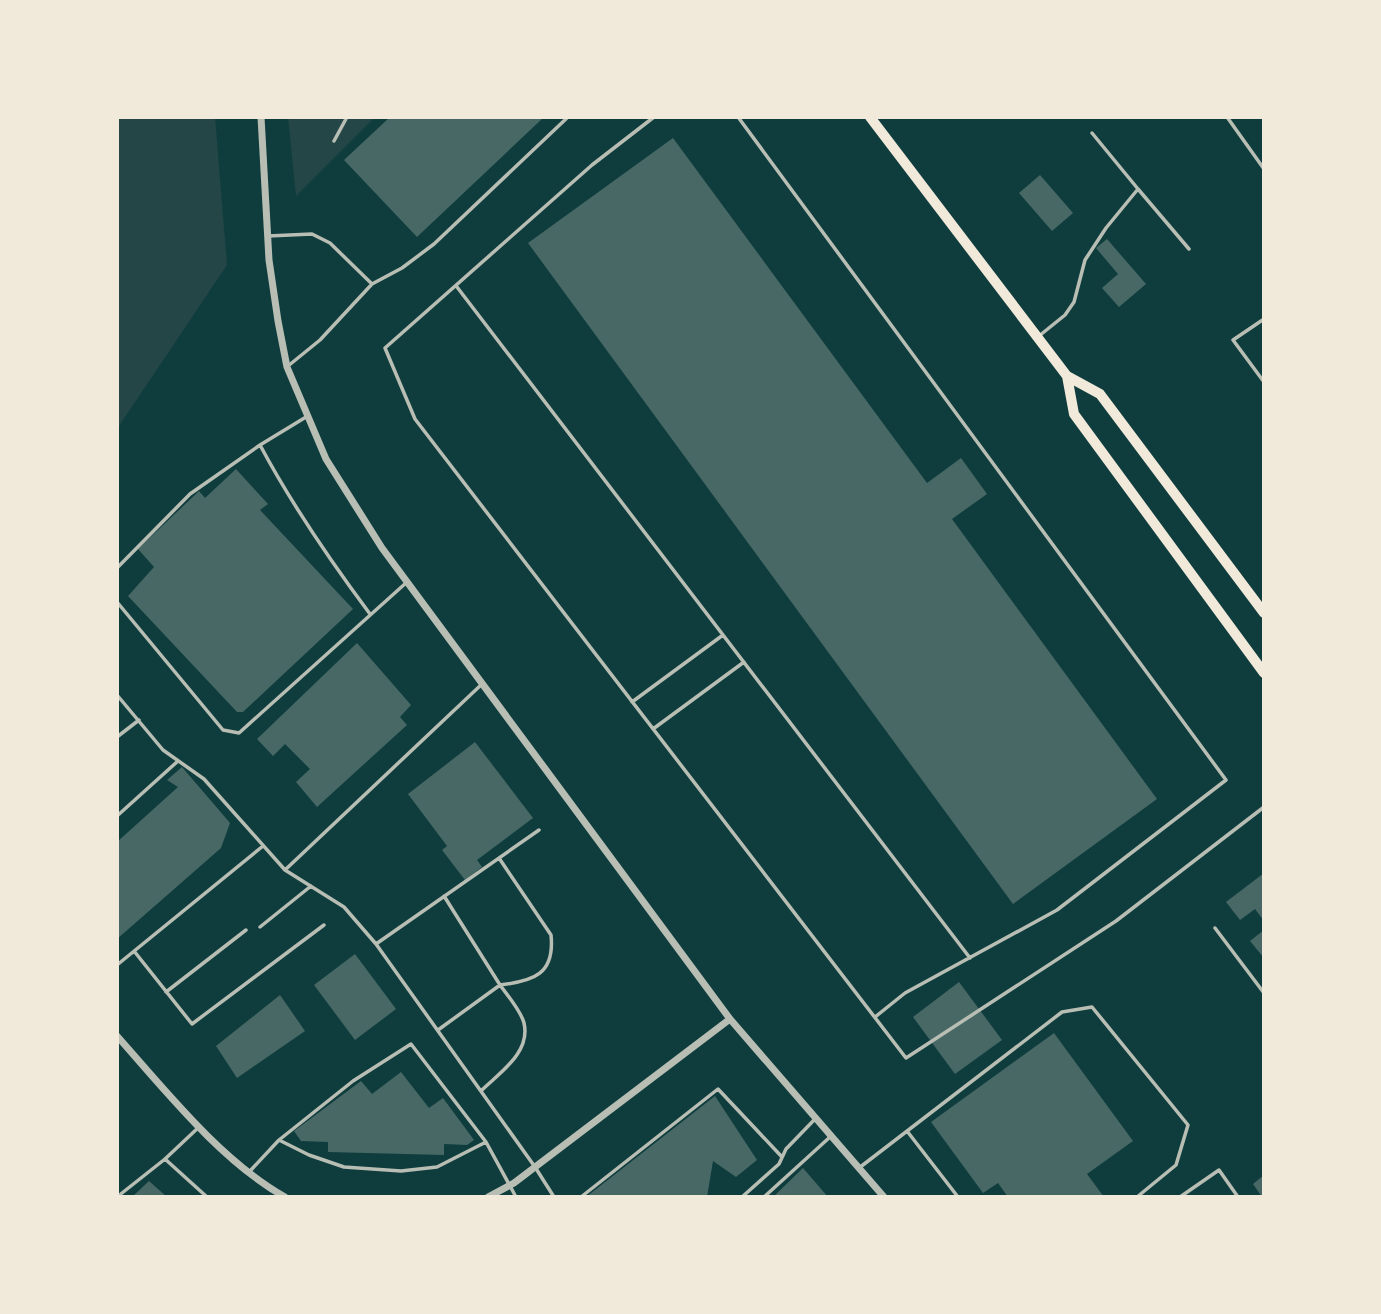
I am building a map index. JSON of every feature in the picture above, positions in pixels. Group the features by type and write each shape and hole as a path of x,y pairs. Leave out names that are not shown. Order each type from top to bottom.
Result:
{"main road":[{"path":"870,117 1067,376 1100,394 1264,613"},
{"path":"1067,376 1074,414 1264,673"}],"street":[{"path":"261,117 268,236 278,321 287,367 326,459 382,548 730,1019 884,1197"},
{"path":"488,1197 536,1167 730,1019"},
{"path":"117,1036 181,1109 250,1172 285,1197"}],"lane":[{"path":"334,141 346,117"},
{"path":"287,367 320,340 372,284 402,268 434,244 568,117"},
{"path":"654,117 592,165 385,348 415,419 906,1058 1116,921 1264,807"},
{"path":"738,117 1226,780 1057,911 905,993 875,1017"},
{"path":"1227,117 1264,169"},
{"path":"1091,133 1189,249"},
{"path":"1037,338 1065,315 1074,302 1085,260 1106,228 1138,190"},
{"path":"268,236 312,234 330,243 372,284"},
{"path":"456,287 971,958"},
{"path":"1264,319 1233,340 1264,382"},
{"path":"117,568 190,494 260,445 308,416"},
{"path":"260,445 282,487 323,552 370,614"},
{"path":"117,602 223,730 239,733 407,582"},
{"path":"632,702 723,635"},
{"path":"653,729 744,662"},
{"path":"285,870 482,684"},
{"path":"117,695 163,750 204,779 285,870 344,908 376,944 536,1167 554,1197"},
{"path":"117,737 139,720"},
{"path":"117,816 179,761"},
{"path":"376,944 539,830"},
{"path":"117,965 263,846"},
{"path":"438,1030 500,985 527,982 549,964 551,935 499,858"},
{"path":"260,927 310,886"},
{"path":"444,896 524,1021 525,1032 519,1055 481,1091"},
{"path":"134,951 192,1024 324,925"},
{"path":"1215,928 1264,993"},
{"path":"166,992 246,930"},
{"path":"859,1168 1062,1012 1092,1007 1188,1125 1175,1165 1137,1197"},
{"path":"250,1172 279,1140 353,1081 411,1044 486,1142 516,1197"},
{"path":"581,1197 718,1089 782,1157"},
{"path":"742,1197 779,1164 786,1149 816,1118"},
{"path":"117,1197 165,1159 200,1126"},
{"path":"907,1131 958,1197"},
{"path":"764,1197 832,1136"},
{"path":"279,1140 309,1155 344,1167 401,1171 437,1167 486,1142"},
{"path":"165,1159 207,1197"},
{"path":"1180,1197 1219,1170 1238,1197"}],"shaded area":[{"path":"117,117 215,117 227,265 117,429"},
{"path":"288,117 375,117 296,196"}],"building":[{"path":"390,117 544,117 417,237 344,160"},
{"path":"673,138 927,483 961,458 987,494 952,519 1157,799 1013,904 528,243"},
{"path":"1040,175 1073,213 1052,231 1019,193"},
{"path":"1107,239 1146,284 1119,307 1102,288 1118,274 1096,248"},
{"path":"236,469 268,504 260,510 353,609 243,712 237,712 128,596 154,567 138,549 199,491 205,498"},
{"path":"357,643 411,705 400,717 407,725 317,807 296,782 310,769 285,744 273,756 257,739"},
{"path":"475,742 533,818 477,860 482,867 465,880 442,850 447,846 408,794"},
{"path":"182,767 230,823 221,848 117,939 117,842 178,787 167,780"},
{"path":"1264,873 1264,921 1255,909 1240,920 1226,902"},
{"path":"1264,930 1264,958 1250,941"},
{"path":"355,954 396,1009 355,1040 314,985"},
{"path":"959,982 1002,1040 955,1074 913,1017"},
{"path":"280,995 305,1031 237,1078 216,1046"},
{"path":"1054,1033 1133,1141 1087,1174 1104,1197 1008,1197 998,1183 983,1193 931,1122"},
{"path":"401,1072 429,1108 443,1098 474,1140 467,1145 444,1144 444,1155 328,1152 328,1142 301,1141 294,1131 361,1081 372,1094"},
{"path":"715,1096 757,1160 736,1177 713,1161 707,1197 586,1197"},
{"path":"803,1168 828,1197 773,1197"},
{"path":"1264,1175 1264,1197 1262,1197 1253,1184"},
{"path":"149,1181 167,1197 132,1197"}]}
